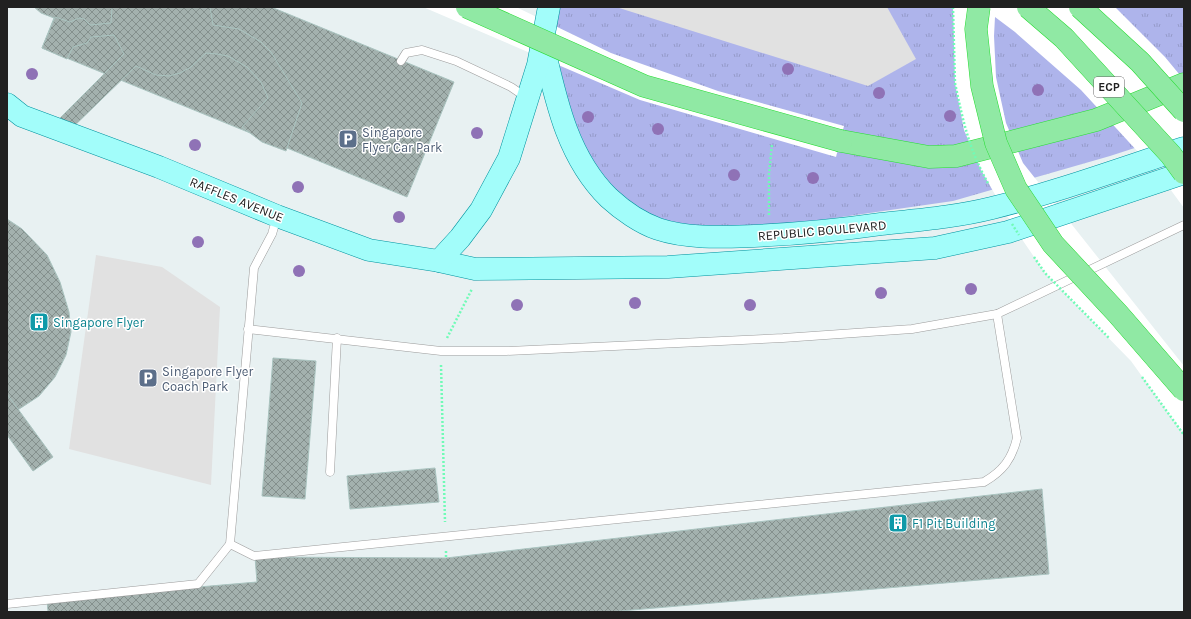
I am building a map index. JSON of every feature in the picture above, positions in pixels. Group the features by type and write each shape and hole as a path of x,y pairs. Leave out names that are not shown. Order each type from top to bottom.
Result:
{"highway":[{"path":"467,7 644,86 841,142 929,157 956,156 1096,120 1184,84"},
{"path":"979,7 976,29 982,86 996,143 1016,189 1053,244 1118,314 1184,390"},
{"name":"ECP","path":"1028,7 1064,38 1171,155 1184,173"},
{"path":"1080,7 1140,62 1184,111"}],"main road":[{"path":"439,261 460,238 481,210 509,158 538,65 550,7"},
{"name":"REPUBLIC BOULEVARD","path":"542,40 556,103 575,152 597,184 610,199 630,214 657,229 685,235 722,238 804,234 951,216 991,208 1072,185 1184,148"},
{"name":"RAFFLES AVENUE","path":"7,104 22,116 159,167 277,216 368,250 439,261 474,279"},
{"name":"REPUBLIC BOULEVARD","path":"474,279 935,248 1008,232 1184,173"}],"lane":[{"path":"401,61 406,53 422,50 456,61 511,87 527,98"},
{"path":"7,604 198,584 230,544 254,268 272,234 277,216"},
{"path":"248,329 441,351 506,351 783,338 912,329 997,314 1184,226"},
{"path":"230,544 254,556 984,482 996,475 1006,464 1014,452 1017,438 997,314"},
{"path":"330,472 337,338"}],"path":[{"path":"953,7 955,83"},
{"path":"768,215 772,139"},
{"path":"446,558 441,351 474,279"}],"green space":[{"path":"559,7 1184,7 1184,132 1110,156 953,201 765,228 691,232 645,212 595,179 550,65"}],"shaded area":[{"path":"616,7 887,7 916,59 868,86"},
{"name":"Singapore Flyer Coach Park","path":"96,255 162,267 220,307 211,485 69,449"}],"pier":[{"path":"423,7 516,7 611,53 718,91 844,126 836,157 640,100"},
{"path":"953,7 1115,7 1165,57 1184,80 1184,208 1162,178 1081,90 1015,32 995,17 994,36 996,77 1006,123 1023,163 1184,366 1184,435 1131,361 1045,273 1013,226 981,170 964,130 955,83"}],"building":[{"name":"Singapore Flyer Car Park","path":"34,7 271,7 454,82 407,197 42,48 54,18 41,13"},
{"path":"112,7 210,7 213,25 239,29 261,42 271,52 302,103 286,151 262,142 242,127 268,98 261,82 247,67 228,56 217,54 206,53 191,67 180,73 169,76 156,75 136,66 70,130 56,122 124,54 114,35 91,37 87,43 73,47 67,59 42,48 55,17 70,22 79,18 84,19 90,25 111,23"},
{"name":"Singapore Flyer","path":"7,219 22,229 47,255 60,282 69,312 71,332 66,355 55,377 39,396 7,417"},
{"path":"273,358 316,361 305,499 262,496"},
{"path":"7,394 53,457 33,471 7,435"},
{"path":"435,468 439,502 350,509 347,476"},
{"name":"F1 Pit Building","path":"1042,489 1049,574 609,612 48,612 47,600 257,582 255,557 446,558"}],"place":[{"name":"Singapore Flyer Car Park","path":"348,139"},
{"name":"Singapore Flyer","path":"39,322"},
{"name":"Singapore Flyer Coach Park","path":"148,378"},
{"name":"F1 Pit Building","path":"898,523"}]}
